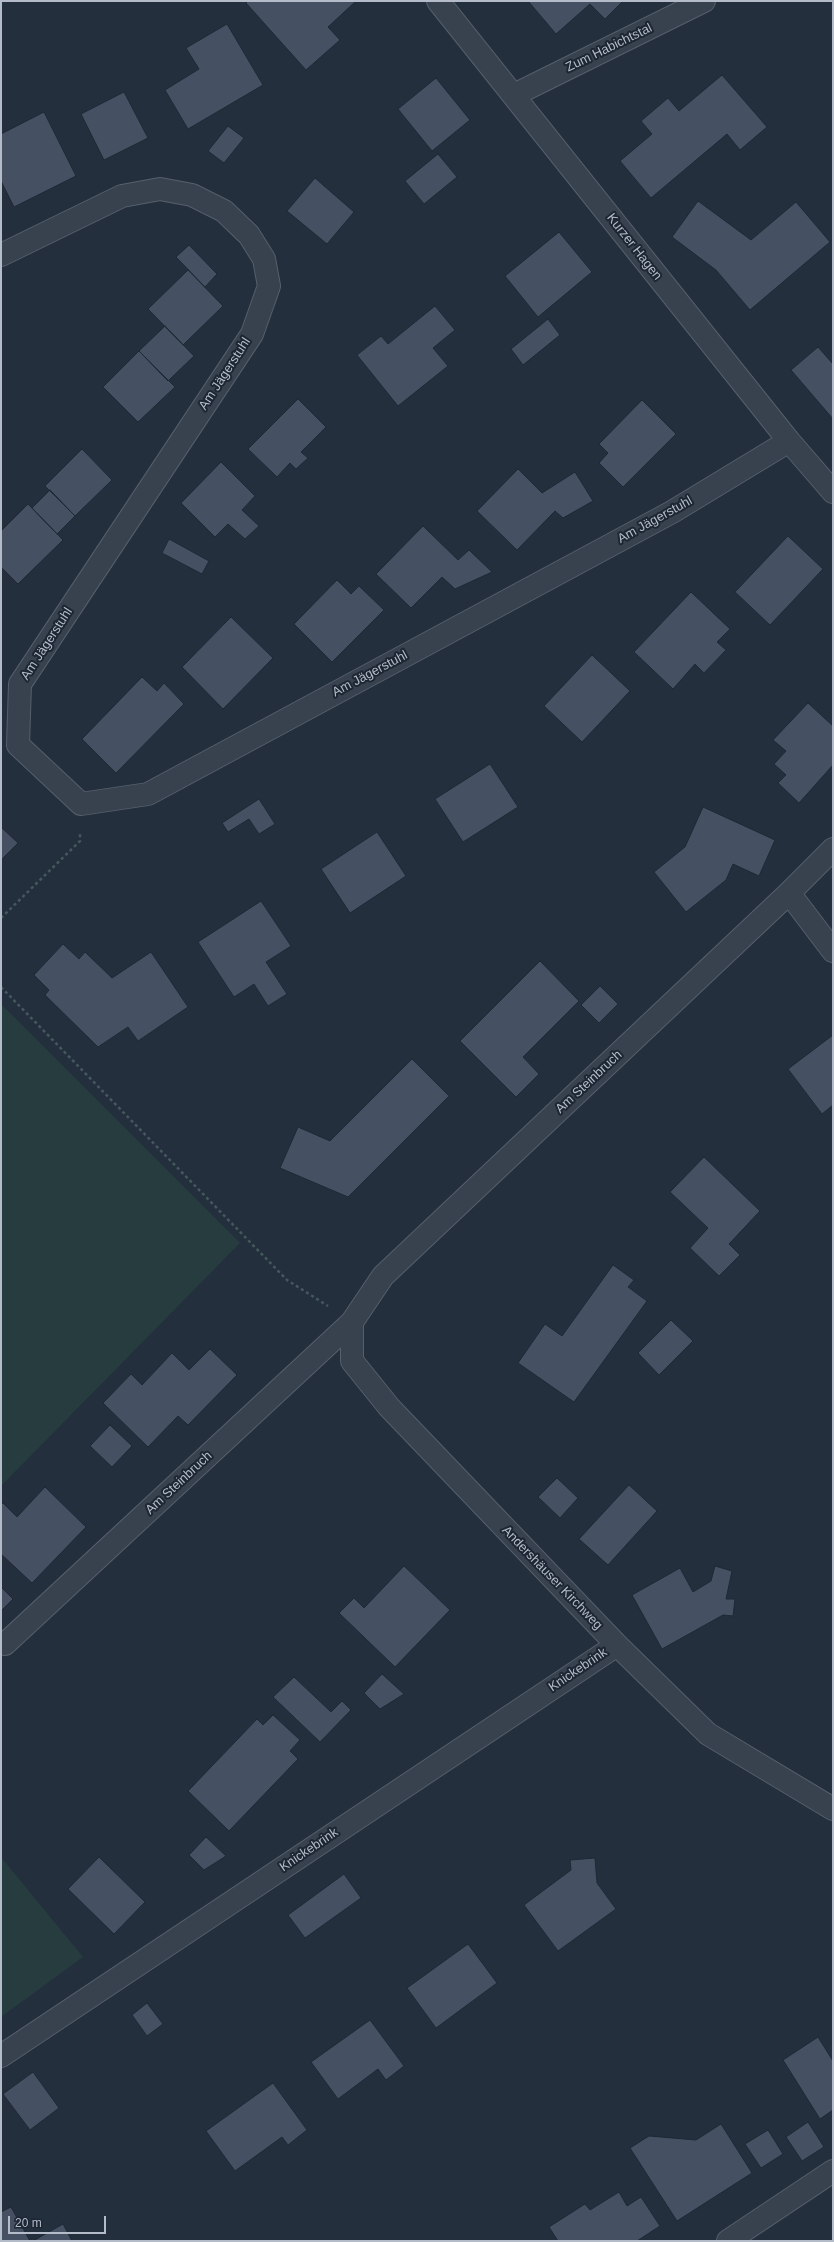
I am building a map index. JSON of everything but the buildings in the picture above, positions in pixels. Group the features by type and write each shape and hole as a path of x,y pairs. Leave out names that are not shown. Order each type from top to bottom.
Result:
{"street":[{"name":"Kurzer Hagen","path":"438,1 789,441 833,492"},
{"name":"Zum Habichtstal","path":"514,95 704,1"},
{"name":"Am Jägerstuhl","path":"1,255 122,196 160,189 192,194 224,211 249,235 264,259 269,286 252,334 20,684 18,745 81,804 148,794 665,516 789,441"},
{"name":"Am Steinbruch","path":"5,1644 352,1322 383,1276 789,894 833,849"},
{"path":"789,894 833,951"},
{"name":"Andershäuser Kirchweg","path":"352,1322 352,1362 389,1407 617,1645 708,1734 833,1809"},
{"name":"Knickebrink","path":"1,2056 617,1645"},
{"path":"728,2241 833,2171"}],"path":[{"path":"1,918 80,841 81,804"},
{"path":"1,987 287,1280 352,1322"}],"green space":[{"path":"1,1004 240,1243 1,1486"},
{"path":"1,1857 83,1957 1,2017"}]}
